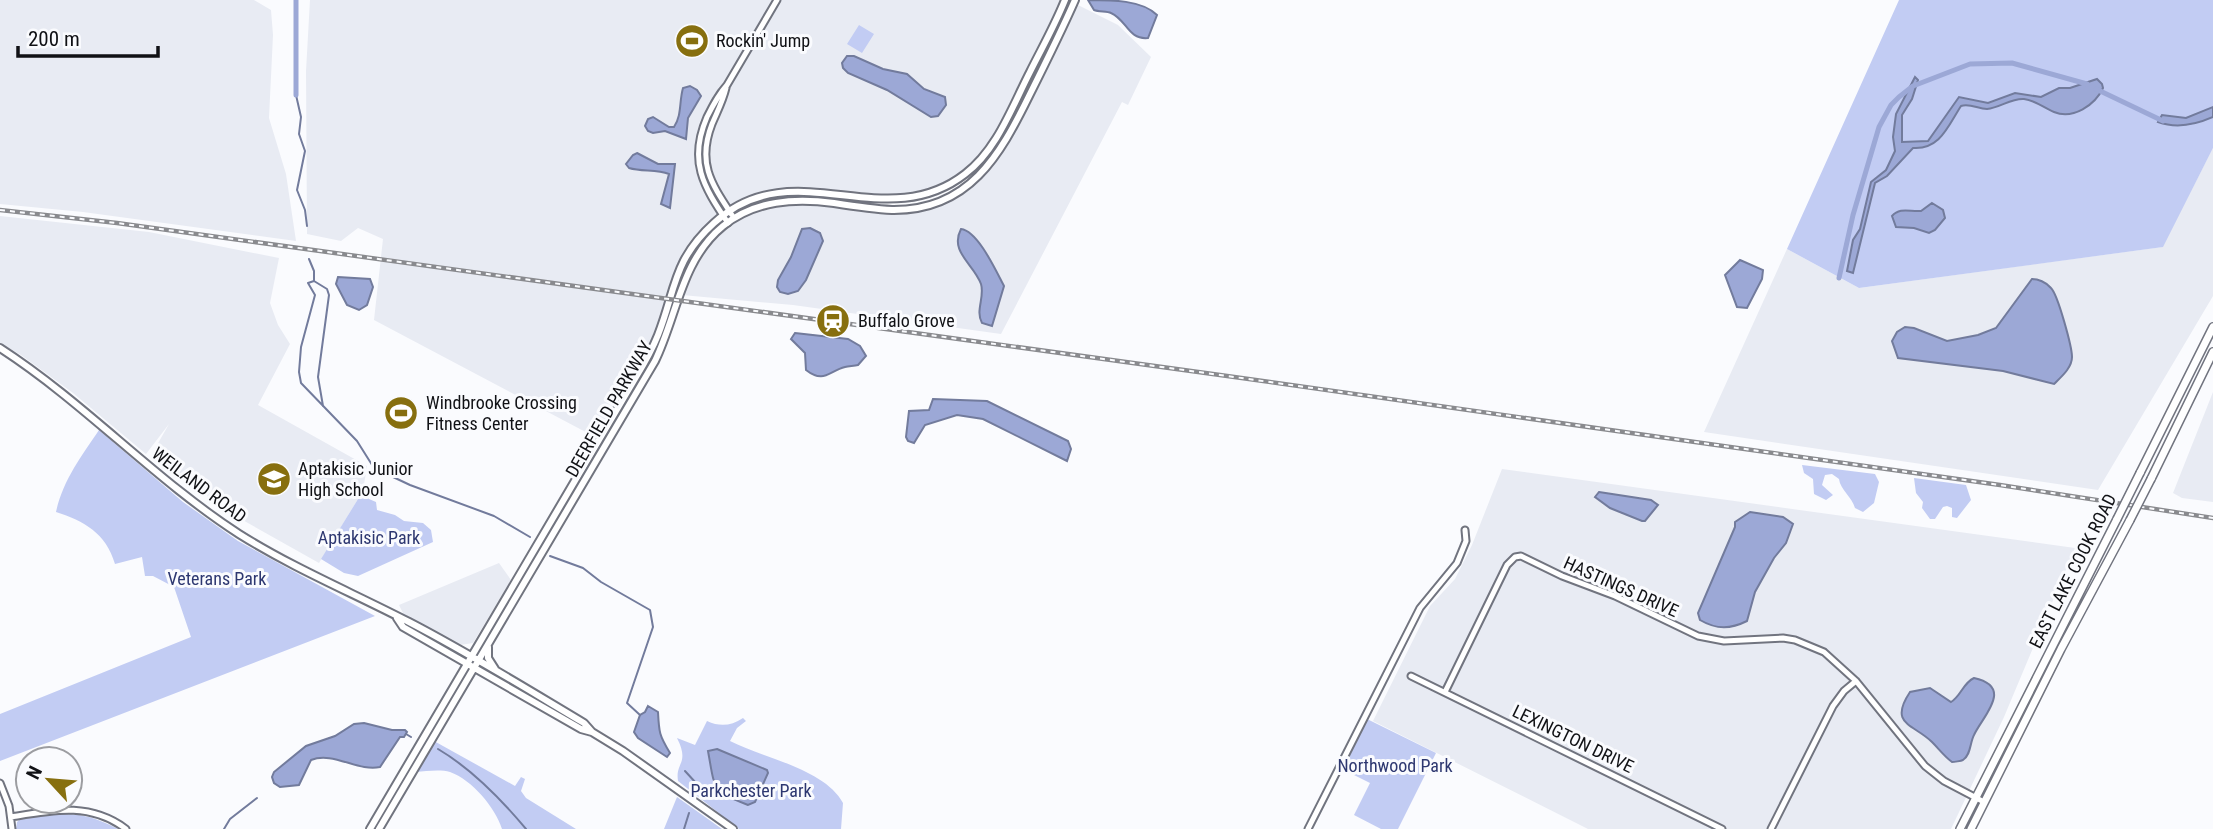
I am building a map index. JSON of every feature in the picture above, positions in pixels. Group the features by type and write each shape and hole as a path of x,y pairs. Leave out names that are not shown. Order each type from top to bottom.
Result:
{"main road":[{"name":"DEERFIELD PARKWAY","path":"379,829 648,355 659,333 680,266 698,239 726,213 762,196 808,190 877,199 904,199 940,190 958,179 981,160 998,135 1065,0"},
{"name":"DEERFIELD PARKWAY","path":"370,829 472,663 489,642 656,359 693,262 712,236 731,221 759,206 788,201 814,201 893,210 934,202 957,192 981,174 1002,149 1075,0"},
{"name":"EAST LAKE COOK ROAD","path":"1960,829 2213,327"},
{"name":"WEILAND ROAD","path":"0,348 58,389 216,518 261,547 406,621 581,730 592,732"},
{"name":"EAST LAKE COOK ROAD","path":"1971,829 2055,661 2151,479 2213,352"},
{"path":"489,642 488,658 498,673"},
{"name":"WEILAND ROAD","path":"472,663 498,673 584,723 592,732 657,774 733,829"}],"street":[{"path":"731,221 703,183 698,154 705,122 719,94 777,0"},
{"path":"1308,829 1427,598 1457,564 1466,541 1465,530"},
{"name":"HASTINGS DRIVE","path":"1445,692 1507,565 1511,559 1521,556 1562,576 1615,596 1698,636 1723,640 1783,638 1810,645 1836,660 1856,681"},
{"name":"LEXINGTON DRIVE","path":"1411,676 1722,829"},
{"path":"1771,829 1833,706 1856,681 1925,766 1944,781 1984,803"},
{"path":"0,783 12,829"},
{"path":"11,817 58,809 81,810 98,813 126,829"}],"shaded area":[{"path":"0,0 254,0 271,10 273,35 269,118 286,174 296,241 83,212 0,204"},
{"path":"310,0 1061,0 990,143 970,166 953,178 927,190 902,196 792,187 767,191 735,202 717,215 681,260 659,324 632,379 597,438 374,320 383,239 358,228 341,241 307,234 306,71"},
{"path":"1088,0 1126,2 1151,10 1157,15 1148,38 1136,36 1111,13 1094,10"},
{"path":"1076,4 1118,25 1151,57 1128,105 1122,102 1001,334 793,305 682,295 695,264 719,233 753,211 788,203 908,212 935,205 977,183 1003,151"},
{"path":"847,56 854,56 883,69 907,74 924,89 945,97 946,105 938,116 931,117 887,90 848,73 842,63"},
{"path":"1915,77 1918,80 1912,99 1902,115 1902,142 1928,141 1959,97 1988,103 2015,93 2041,97 2059,88 2070,88 2097,79 2103,88 2089,105 2069,114 2054,112 2024,99 1987,109 1961,106 1937,141 1922,148 1913,148 1887,176 1875,183 1853,273 1847,271 1853,240 1860,229 1871,182 1886,170 1895,151 1893,137 1896,114"},
{"path":"690,86 701,96 688,118 686,139 665,131 648,131 645,126 648,119 653,117 669,127 674,127 683,88"},
{"path":"2213,107 2213,117 2199,122 2179,126 2158,122 2162,115 2186,118"},
{"path":"2213,148 2213,296 2098,490 1704,432 1787,249 1859,288 2162,247"},
{"path":"637,153 658,164 675,164 670,208 661,204 669,174 629,168 626,164"},
{"path":"1932,203 1943,210 1945,218 1935,230 1929,233 1914,228 1896,227 1892,216 1895,213 1921,211"},
{"path":"0,216 149,232 279,258 270,303 278,325 290,344 258,405 367,466 363,491 319,563 223,509 153,452 169,424 146,454 73,393 0,343"},
{"path":"810,228 820,233 823,241 806,280 798,291 788,294 780,292 777,287 778,280 802,229"},
{"path":"961,229 967,231 980,244 1004,286 992,326 982,323 980,318 981,284 960,251 958,237"},
{"path":"1740,260 1763,270 1762,279 1747,308 1737,307 1725,275"},
{"path":"338,277 370,279 373,287 367,305 359,310 347,305 336,284"},
{"path":"2032,279 2044,283 2054,293 2070,343 2070,365 2054,384 2003,371 1898,358 1892,341 1897,332 1905,327 1947,341 1978,335 1996,328"},
{"path":"795,333 848,339 860,346 866,356 858,365 817,376 806,370 805,353 791,339"},
{"path":"2213,392 2213,502 2182,498 2173,493"},
{"path":"933,399 987,401 1068,441 1071,449 1067,461 983,419 957,415 925,425 914,443 908,441 906,437 909,411 929,410"},
{"path":"1502,469 2075,548 2004,717 1951,829 1588,829 1373,721 1430,606 1455,579 1472,545"},
{"path":"1599,492 1651,500 1658,505 1645,521 1642,521 1610,508 1595,497"},
{"path":"1750,512 1783,517 1793,524 1786,543 1774,558 1755,592 1747,621 1730,627 1712,626 1700,620 1698,613 1735,522"},
{"path":"499,563 511,580 473,643 460,645 404,615 399,605"},
{"path":"1974,678 1986,682 1992,688 1992,703 1974,735 1966,758 1952,762 1925,736 1906,723 1902,711 1904,703 1910,692 1930,688 1951,702"},
{"path":"648,706 658,712 660,733 670,753 667,757 638,738 634,732 640,715"},
{"path":"364,723 407,732 404,737 400,737 380,767 363,767 319,758 311,760 299,785 280,787 274,783 274,772 306,746 335,736 354,724"},
{"path":"717,749 767,770 755,802 748,805 727,796 717,787 708,751"}],"green space":[{"path":"1899,0 2213,0 2213,148 2163,247 1859,288 1787,249"},
{"path":"859,25 874,34 862,53 847,44"},
{"name":"Veterans Park","path":"99,430 183,502 238,541 375,616 41,745 14,745 14,756 0,761 0,714 191,637 174,587 153,576 145,576 142,557 115,564 100,536 85,524 56,512 68,479"},
{"path":"1802,465 1875,474 1879,482 1874,503 1863,512 1855,508 1839,479 1832,474 1825,475 1822,485 1833,495 1826,500 1814,494 1813,479 1804,473"},
{"path":"1914,478 1966,485 1971,500 1957,518 1952,517 1952,508 1947,506 1943,507 1935,519 1930,519 1916,493"},
{"name":"Aptakisic Park","path":"363,491 369,499 376,502 377,510 395,515 404,521 423,523 431,530 433,542 358,576 344,573 321,559"},
{"name":"Parkchester Park","path":"743,718 746,721 737,728 730,741 822,781 843,803 841,829 739,829 678,781 682,753 677,738 695,745 707,721 725,725"},
{"name":"Northwood Park","path":"1367,719 1436,753 1398,829 1381,829 1354,815 1370,783 1342,769"},
{"path":"434,741 515,786 521,777 525,779 521,791 526,798 576,829 502,829 488,803 466,781 446,771 416,772"},
{"path":"677,797 722,829 664,829"},
{"path":"45,815 77,815 118,829 16,829 20,819"}],"waterway":[{"path":"296,0 296,95"},
{"path":"1839,278 1853,215 1879,127 1891,105 1913,86 1970,64 2012,63 2087,84"},
{"path":"2096,89 2163,121"},
{"path":"296,95 301,117 299,134 305,151 297,190 305,210 307,226"},
{"path":"309,259 314,271 314,281 308,283 315,295 301,347 301,383 357,441 374,468 410,485 494,516 530,537"},
{"path":"314,281 327,289 329,295 318,377 323,406"},
{"path":"550,556 583,568 601,582 650,610 653,627 627,703 640,715"},
{"path":"406,734 411,737"},
{"path":"438,749 485,785 526,829"},
{"path":"685,771 696,783 695,793"},
{"path":"224,829 230,819 257,798"},
{"path":"684,829 689,813"}],"railway":[{"path":"0,210 117,223 1220,375 2000,485 2213,518"}],"place":[{"name":"Rockin' Jump","path":"692,41"},
{"name":"Buffalo Grove","path":"833,321"},
{"name":"Windbrooke Crossing Fitness Center","path":"401,413"},
{"name":"Aptakisic Junior High School","path":"274,479"}]}
